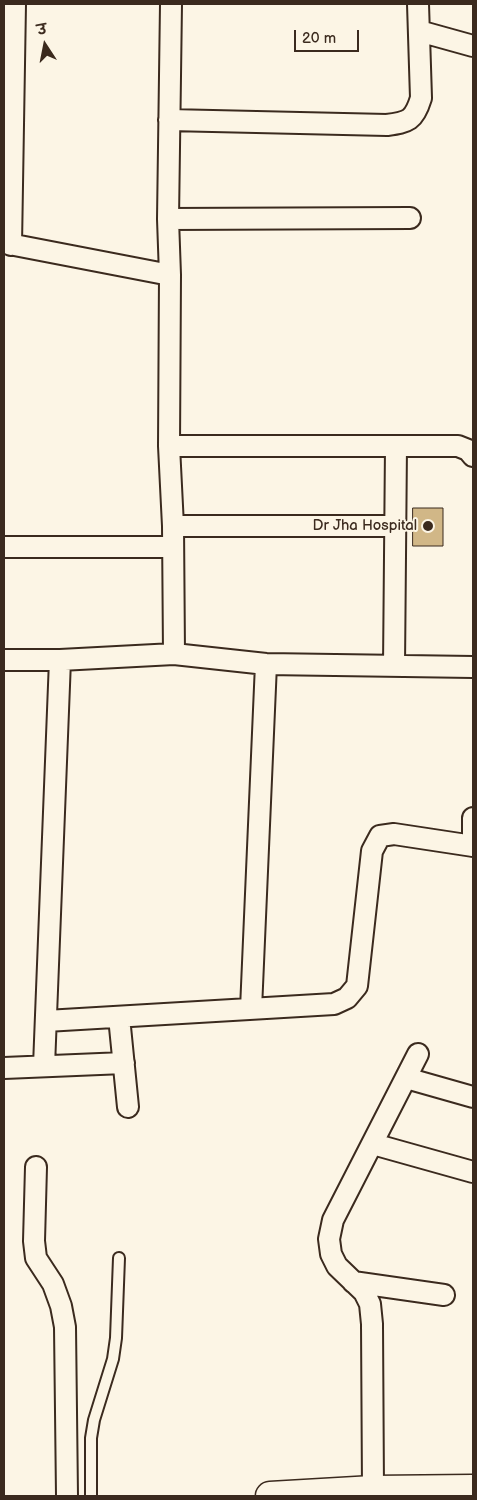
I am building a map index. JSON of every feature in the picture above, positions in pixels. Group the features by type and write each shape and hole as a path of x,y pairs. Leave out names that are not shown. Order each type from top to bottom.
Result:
{"main road":[{"path":"270,1496 373,1490 473,1488"}],"street":[{"path":"15,4 9,106 8,244 170,274"},
{"path":"171,4 168,218 170,274 169,446 173,526 174,654"},
{"path":"169,120 387,125 406,122 417,111 421,98 418,4"},
{"path":"419,31 473,46"},
{"path":"168,218 410,218"},
{"path":"169,446 458,446 468,450 473,456"},
{"path":"394,666 396,446"},
{"path":"173,526 395,526"},
{"path":"4,547 172,547"},
{"path":"4,660 60,660 174,654 266,664 473,667"},
{"path":"44,1066 60,660"},
{"path":"251,1008 266,664"},
{"path":"46,1021 334,1004 347,998 357,986 372,851 380,836 394,834 473,846 473,818"},
{"path":"119,1017 128,1107"},
{"path":"373,1490 372,1324 370,1304 364,1292 337,1266 331,1254 328,1239 333,1220 418,1054"},
{"path":"4,1068 124,1063"},
{"path":"406,1078 473,1097"},
{"path":"373,1144 473,1172"},
{"path":"36,1167 34,1241 36,1258 53,1284 61,1306 65,1327 67,1496"},
{"path":"353,1282 444,1295"}],"lane":[{"path":"91,1496 91,1438 94,1420 113,1359 116,1338 119,1258"}],"building":[{"path":"413,508 443,508 443,546 413,546"}],"place":[{"name":"Dr Jha Hospital","path":"428,526"}]}
